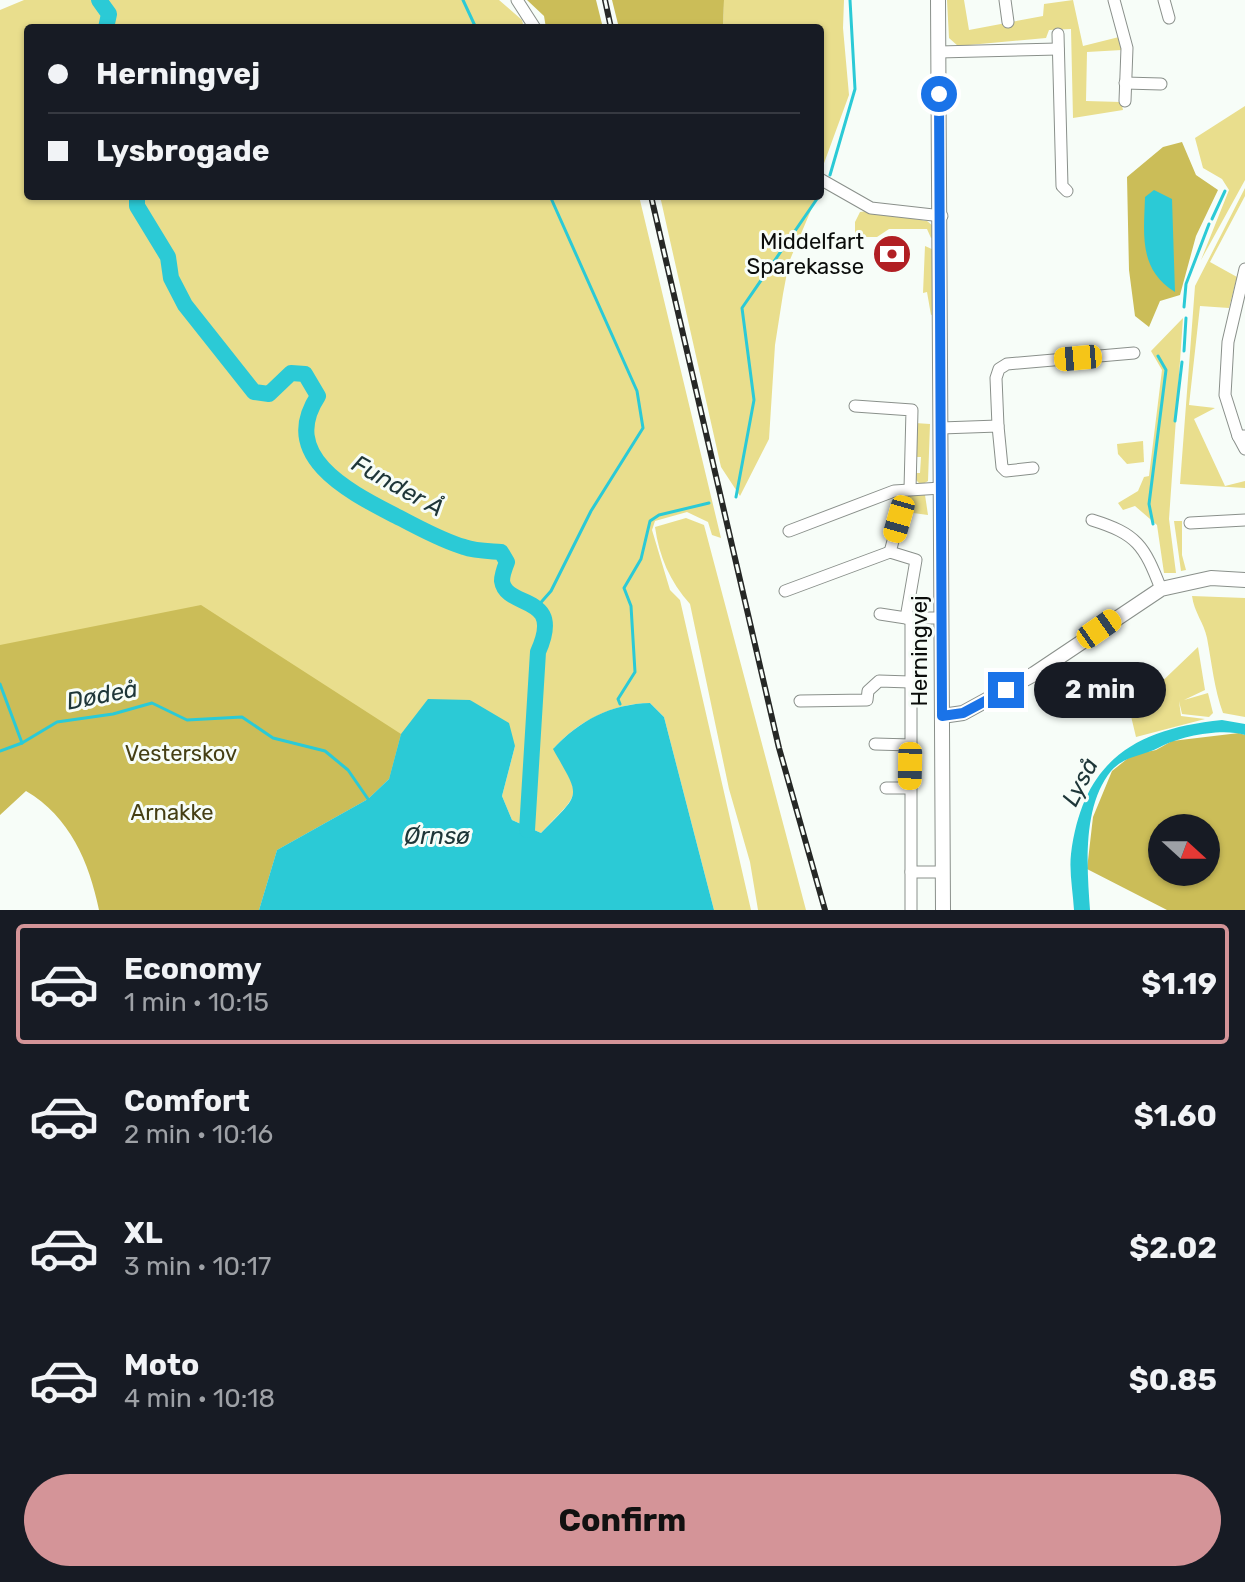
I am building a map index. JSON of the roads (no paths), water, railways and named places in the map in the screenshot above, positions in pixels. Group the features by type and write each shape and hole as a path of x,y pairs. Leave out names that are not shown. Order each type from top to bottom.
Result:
{"street":[{"path":"517,0 532,24"},
{"name":"Herningvej","path":"938,0 942,216 943,910"},
{"path":"1005,0 1008,22"},
{"path":"1114,0 1127,48 1125,101"},
{"path":"1164,0 1169,18"},
{"path":"1058,34 1062,186 1067,191"},
{"path":"939,52 1058,49"},
{"path":"1125,83 1161,84"},
{"path":"824,181 871,208 942,216"},
{"path":"1245,269 1228,342 1225,395 1245,449"},
{"path":"1033,468 1006,471 1002,467 996,378 999,369 1007,364 1134,353"},
{"path":"855,406 912,410 910,489"},
{"path":"941,428 998,426"},
{"path":"789,531 894,491 941,488"},
{"path":"890,552 899,519"},
{"path":"1092,520 1118,527 1139,543 1161,589"},
{"path":"1190,523 1245,520"},
{"path":"785,591 890,552 916,560 908,618 911,910"},
{"path":"942,716 963,713 1034,674 1161,589 1211,578 1245,580"},
{"path":"880,614 941,618"},
{"path":"800,701 867,700 868,691 879,681 910,682"},
{"path":"875,744 911,745"},
{"path":"886,788 910,788"},
{"path":"911,872 943,872"}],"water":[{"path":"1154,190 1172,199 1175,292 1155,273 1146,250 1145,197"},
{"name":"Ørnsø","path":"428,699 470,700 509,723 515,746 502,796 512,820 541,833 564,809 573,794 569,777 553,749 585,722 609,710 650,703 664,717 714,910 259,910 277,850 368,799 389,779 401,734"},
{"path":"1222,720 1245,724 1245,735 1214,733 1179,740 1128,759 1111,771 1095,802 1088,838 1090,910 1074,910 1071,854 1077,822 1087,795 1101,773 1118,756 1139,742 1163,732"}],"waterway":[{"name":"Funder Å","path":"99,0 109,14 107,24"},
{"path":"463,0 474,24"},
{"path":"830,175 855,89 850,0"},
{"path":"1212,219 1225,191"},
{"name":"Funder Å","path":"137,200 137,206 168,257 171,278 185,305 254,392 269,394 291,373 305,374 318,396 308,418 307,437 313,454 325,470 359,496 438,537 468,548 501,552 507,562 502,581 506,590 540,611 544,633 538,652 527,830"},
{"path":"536,608 551,591 591,511 643,428 637,391 552,200"},
{"path":"736,497 754,400 742,308 816,200"},
{"path":"1184,307 1186,284 1209,224"},
{"path":"1184,351 1186,318"},
{"path":"1153,524 1149,504 1166,370 1158,356"},
{"path":"1175,421 1182,362"},
{"path":"620,704 618,699 635,672 631,606 624,588 641,559 650,521 659,515 709,503"},
{"name":"Dødeå","path":"0,684 22,743 57,722 113,714 152,703 187,720 242,717 273,738 325,751 348,770 368,799"},
{"path":"0,751 22,743"}],"railway":[{"path":"605,0 610,24"},
{"path":"652,200 779,748 825,910"}],"place":[{"name":"Middelfart Sparekasse","path":"892,254"}],"park label":[{"name":"Vesterskov","path":"181,753"},
{"name":"Arnakke","path":"172,812"}],"water label":[{"name":"Lyså","path":"1080,782"}]}
